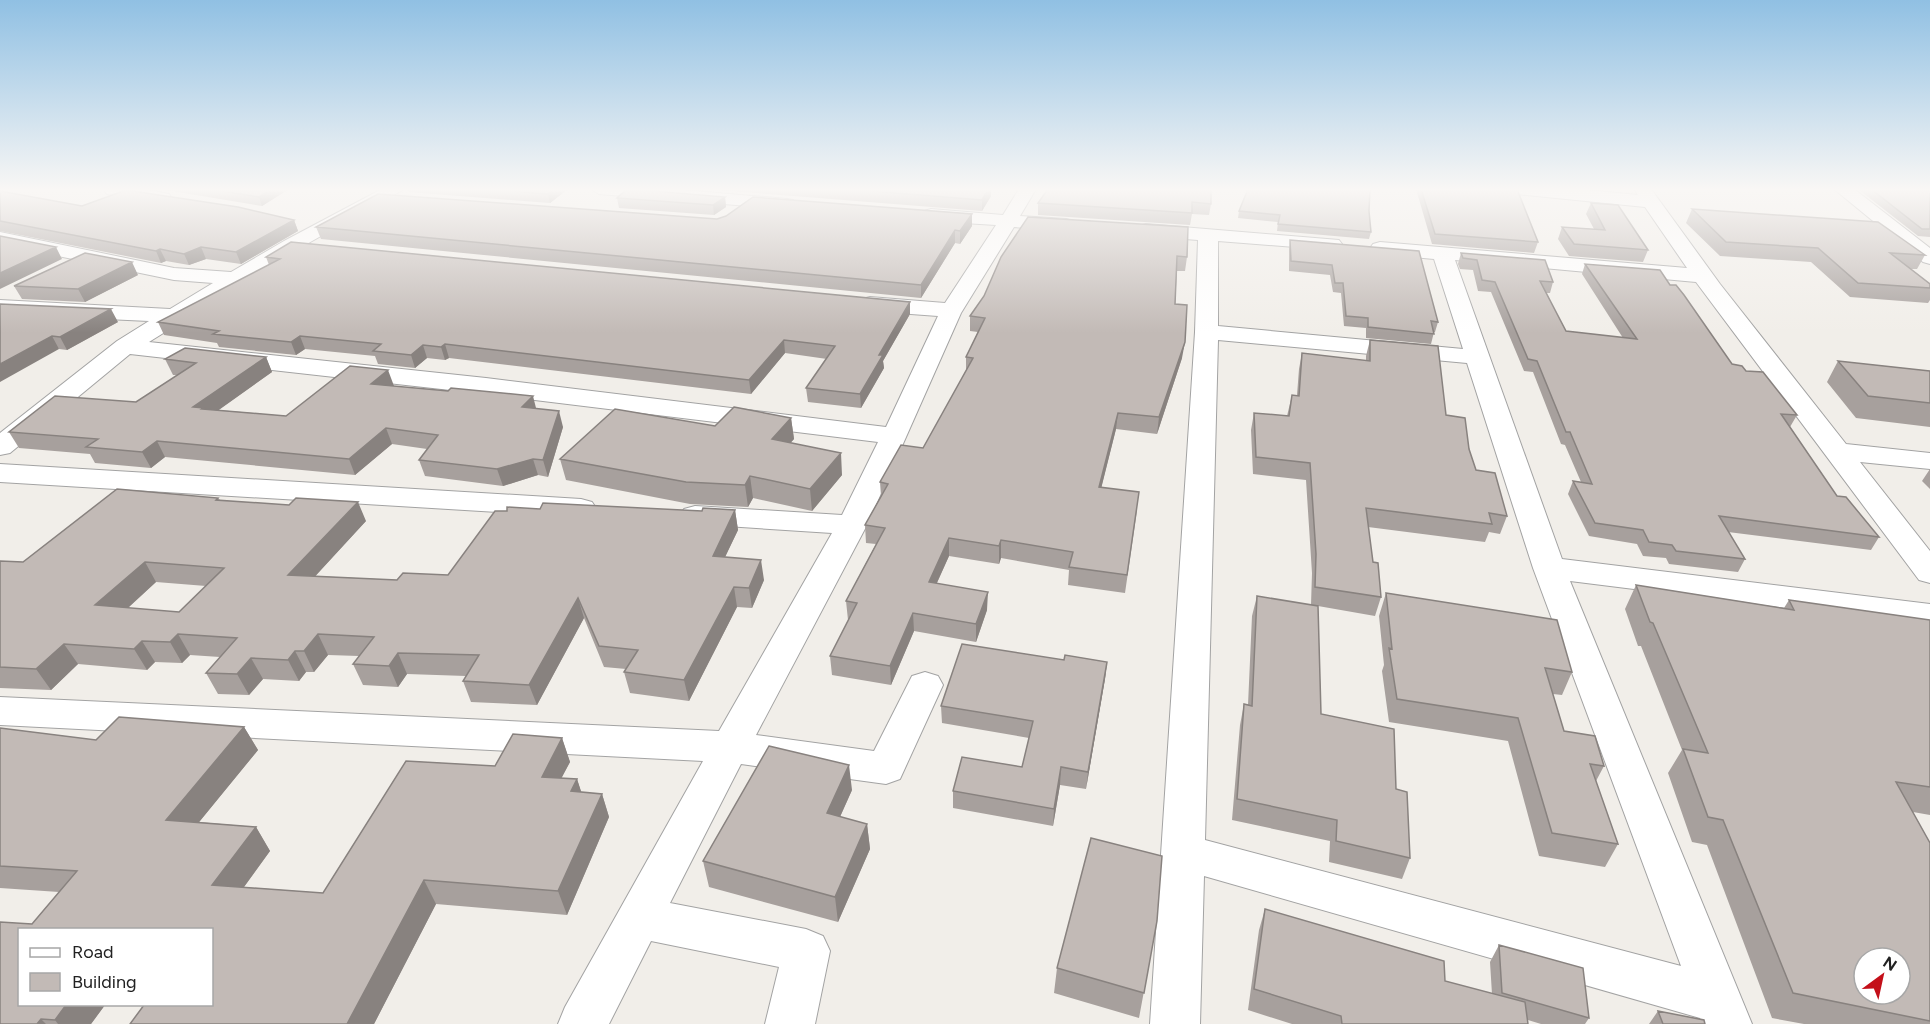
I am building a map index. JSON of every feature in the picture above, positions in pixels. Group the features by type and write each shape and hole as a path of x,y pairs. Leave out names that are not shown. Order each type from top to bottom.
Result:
{"street":[{"path":"4,440 125,346 299,237"},
{"path":"582,1024 852,525 895,436 951,310 997,237"},
{"path":"1175,1024 1206,332 1208,237"},
{"path":"1242,237 1703,276"},
{"path":"1675,237 1930,573"},
{"path":"1907,237 1926,251"},
{"path":"0,238 174,274 234,279"},
{"path":"291,244 326,248"},
{"path":"1442,254 1548,568 1723,1012"},
{"path":"58,271 87,257"},
{"path":"0,299 19,290"},
{"path":"852,302 951,310"},
{"path":"0,307 173,316"},
{"path":"1206,332 1476,357"},
{"path":"125,346 498,387 895,436"},
{"path":"1839,452 1930,461"},
{"path":"0,473 603,510"},
{"path":"663,513 852,525"},
{"path":"1548,568 1930,615"},
{"path":"0,711 730,747 886,768 925,685"},
{"path":"1183,852 1723,1012"},
{"path":"639,918 806,951 790,1024"}],"building":[{"path":"0,237 56,247 0,273"},
{"path":"82,237 264,237 236,252 201,247 184,254 160,249 156,251"},
{"path":"418,237 951,237 921,285"},
{"path":"1015,237 1188,237 1187,257 1177,256 1175,304 1187,305 1185,342 1159,417 1118,413 1099,487 1139,492 1127,575 1069,567 1073,552 1001,540 999,546 949,538 929,582 988,592 976,624 913,613 890,666 830,656 857,603 846,601 885,528 865,525 888,484 880,482 901,445 923,448 973,358 966,357 985,318 970,316 984,296 1001,257"},
{"path":"1471,237 1536,237 1538,242"},
{"path":"1569,237 1639,237 1648,250 1574,244"},
{"path":"1721,237 1899,237 1925,255 1890,253 1930,284 1930,288 1858,283 1818,248 1726,242"},
{"path":"1290,240 1419,251 1438,322 1431,321 1434,334 1368,327 1368,318 1346,316 1343,283 1335,283 1332,265 1291,261"},
{"path":"291,242 910,302 879,355 883,355 860,394 806,388 835,346 784,340 749,380 445,344 441,347 423,345 411,355 373,351 381,344 300,336 291,342 213,334 219,331 158,322 280,259 266,257"},
{"path":"85,253 132,262 78,289 14,286"},
{"path":"1461,253 1545,260 1553,282 1540,281 1566,331 1637,339 1585,264 1660,270 1670,285 1676,285 1684,295 1732,364 1742,366 1746,371 1763,372 1797,415 1781,414 1837,496 1846,497 1879,537 1719,516 1745,559 1676,551 1672,545 1649,542 1643,530 1595,523 1573,481 1592,484 1570,432 1566,432 1537,361 1528,359 1495,282 1482,280 1477,260 1463,258"},
{"path":"0,304 111,309 60,337 52,336 0,364"},
{"path":"1370,340 1438,346 1446,415 1465,418 1469,449 1476,470 1495,473 1507,516 1489,513 1492,524 1366,508 1373,562 1378,563 1381,597 1315,587 1316,554 1310,463 1256,457 1254,413 1289,416 1292,395 1299,396 1302,353 1370,361"},
{"path":"185,348 266,357 193,407 204,408 202,409 286,416 350,366 388,370 371,384 448,391 451,388 533,396 522,407 559,411 543,460 533,459 497,469 419,460 438,435 386,428 349,459 157,441 142,452 86,447 98,439 9,432 55,396 136,402 196,363 165,359"},
{"path":"1838,361 1930,371 1930,403 1868,396"},
{"path":"734,407 791,418 772,439 841,453 810,489 750,476 745,485 686,482 560,459 615,409 715,426"},
{"path":"117,489 289,505 296,498 358,502 288,575 397,580 403,573 448,575 495,511 507,511 507,507 540,509 543,503 702,511 703,508 735,510 713,556 761,560 749,588 734,587 684,680 624,672 638,650 599,646 578,598 529,685 463,681 479,655 398,653 389,666 353,664 374,637 318,634 304,651 295,651 288,660 251,658 237,674 206,673 237,638 178,634 170,642 142,641 134,649 64,644 36,669 0,667 0,561 23,562","holes":["145,562 224,568 179,612 95,605"]},
{"path":"1636,585 1794,610 1789,600 1930,620 1930,787 1896,782 1930,843 1930,1021 1857,1006 1912,1006 1912,946 1852,946 1852,1005 1793,993 1723,820 1708,817 1683,749 1708,753 1653,623 1650,622"},
{"path":"1386,593 1557,620 1572,672 1545,668 1564,731 1595,736 1604,766 1590,764 1618,844 1552,833 1518,718 1397,699 1389,648 1392,649"},
{"path":"1257,596 1318,606 1321,714 1394,729 1396,789 1407,792 1410,858 1336,841 1337,820 1237,799 1244,704 1252,706"},
{"path":"962,644 1064,660 1065,655 1107,662 1088,772 1061,767 1054,809 953,791 962,757 1022,767 1033,721 941,706"},
{"path":"119,717 244,727 166,820 256,827 212,885 323,893 406,761 495,766 513,734 562,738 542,777 577,779 571,791 602,794 558,891 424,880 347,1024 130,1024 143,1006 213,1006 213,928 18,928 18,1006 65,1006 55,1020 41,1019 37,1024 0,1024 0,922 32,924 77,871 0,866 0,728 96,740"},
{"path":"769,746 849,765 827,813 867,824 835,897 703,861"},
{"path":"1091,838 1162,856 1157,921 1144,993 1057,968"},
{"path":"1265,909 1444,961 1445,981 1525,1002 1528,1024 1342,1024 1341,1016 1254,989"},
{"path":"1499,945 1583,968 1589,1018 1502,993"},
{"path":"1658,1011 1704,1020 1705,1024 1663,1024"}]}
